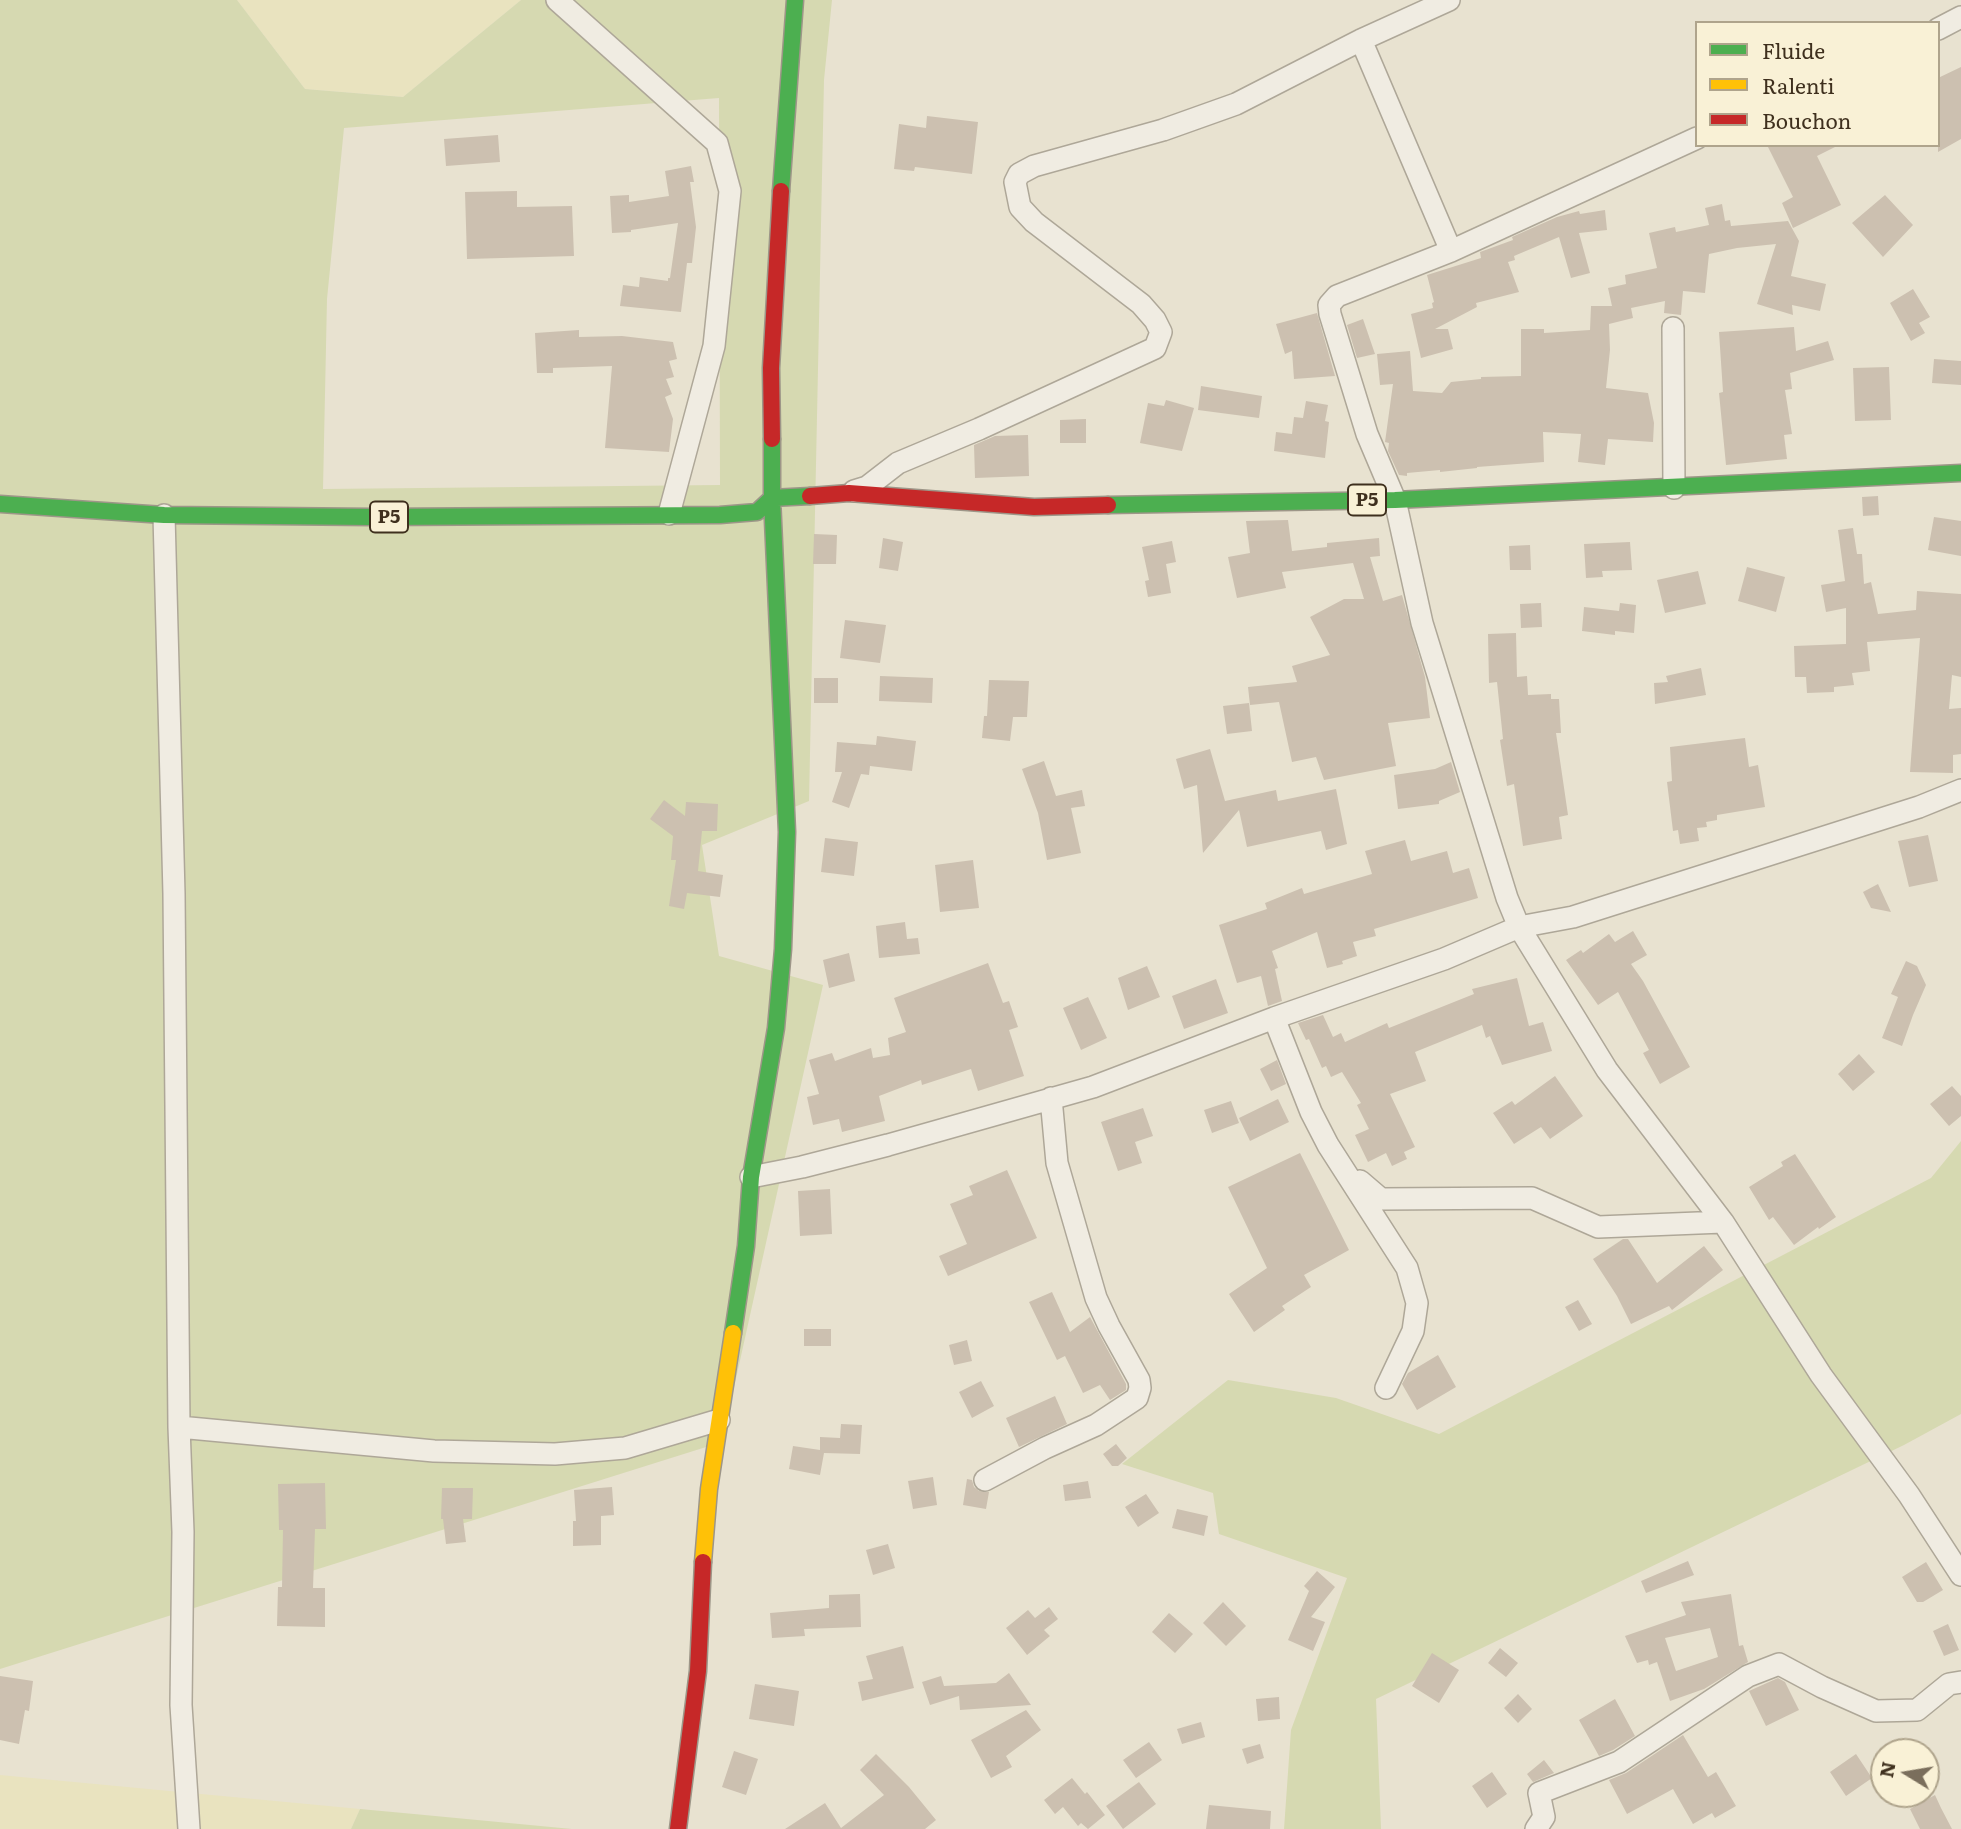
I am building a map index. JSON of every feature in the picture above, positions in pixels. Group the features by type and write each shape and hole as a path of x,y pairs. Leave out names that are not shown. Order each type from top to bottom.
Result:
{"main road":[{"path":"678,1829 698,1671 703,1552 719,1420 746,1246 751,1177 781,990 787,832 772,498 771,368 774,286 795,0"},
{"name":"P5","path":"0,504 164,515 374,517 669,514 757,512 772,498 849,493 1034,507 1395,500 1961,473"}],"street":[{"path":"557,0 717,144 730,191 714,346 669,514"},
{"path":"849,493 867,487 898,463 1155,348 1161,332 1141,304 1034,222 1020,207 1016,182 1019,174 1034,166 1163,130 1236,104 1361,40 1448,0"},
{"path":"1940,28 1961,17"},
{"path":"1361,40 1451,251"},
{"path":"1695,139 1451,251 1337,296 1329,305 1367,434 1395,500 1422,623 1507,898 1519,927 1607,1070 1723,1222 1821,1375 1909,1495 1961,1575"},
{"path":"1674,328 1674,488"},
{"path":"164,515 174,894 183,1532 181,1705 188,1829"},
{"path":"751,1177 841,1158 1093,1087 1274,1018 1444,959 1519,927 1573,917 1919,807 1961,790"},
{"path":"1274,1018 1311,1112 1407,1268 1417,1303 1413,1331 1385,1388"},
{"path":"985,1480 1096,1425 1137,1398 1140,1388 1139,1380 1096,1298 1057,1163 1051,1098"},
{"path":"1342,1166 1381,1199 1532,1198 1598,1227 1723,1222"},
{"path":"180,1427 434,1451 555,1454 625,1448 719,1420"},
{"path":"1536,1829 1544,1817 1539,1793 1619,1762 1748,1676 1779,1664 1822,1688 1876,1711 1917,1710 1949,1684 1961,1682"}],"shaded area":[{"path":"237,0 521,0 403,97 305,89"},
{"path":"0,1775 360,1809 351,1829 0,1829"}],"green space":[{"path":"0,0 237,0 305,89 403,97 521,0 832,0 824,80 809,801 702,845 719,956 823,985 722,1442 0,1669","holes":["719,98 720,485 323,489 327,299 344,128"]},
{"path":"1961,1141 1961,1414 1904,1445 1376,1699 1381,1829 1284,1829 1291,1730 1347,1578 1219,1534 1213,1493 1122,1464 1228,1380 1336,1398 1439,1434 1931,1178"},
{"path":"360,1809 414,1814 572,1829 351,1829"}],"building":[{"path":"1961,67 1961,139 1938,152 1940,147 1940,77"},
{"path":"927,116 978,122 972,174 915,167 914,171 894,169 899,124 926,128"},
{"path":"498,135 500,162 446,166 444,139"},
{"path":"1768,147 1835,147 1817,156 1841,205 1793,228 1782,203 1793,197"},
{"path":"691,166 694,182 690,182 696,227 692,263 687,263 681,312 620,306 623,285 639,287 640,277 668,281 678,223 612,233 610,196 629,195 629,202 669,196 665,171"},
{"path":"517,191 517,207 572,206 574,256 467,259 465,192"},
{"path":"1885,195 1913,225 1883,257 1852,223"},
{"path":"1722,204 1725,221 1730,220 1731,226 1788,221 1799,241 1791,276 1826,284 1820,311 1792,305 1793,315 1757,304 1776,244 1709,254 1705,293 1683,291 1681,315 1664,313 1665,301 1631,308 1633,318 1609,324 1610,350 1606,388 1648,393 1654,423 1653,442 1608,439 1605,465 1578,462 1581,434 1543,432 1544,462 1399,475 1388,451 1389,443 1385,442 1393,384 1380,385 1377,354 1410,351 1413,391 1442,393 1451,382 1481,377 1521,376 1521,329 1544,329 1544,333 1590,330 1591,306 1612,306 1608,288 1626,284 1625,275 1657,268 1649,233 1675,227 1676,232 1709,225 1705,208"},
{"path":"1605,210 1607,230 1579,233 1590,273 1571,278 1559,237 1514,256 1515,260 1508,262 1519,292 1476,303 1477,307 1435,329 1448,329 1453,349 1421,358 1411,314 1433,308 1427,275 1481,258 1480,252 1513,240 1512,237 1557,217 1579,211 1580,214"},
{"path":"1913,289 1930,317 1919,323 1925,333 1911,341 1890,303"},
{"path":"1317,313 1335,376 1294,379 1292,351 1285,354 1276,324"},
{"path":"1363,319 1375,354 1357,358 1347,325"},
{"path":"1794,327 1796,351 1828,341 1834,360 1790,373 1792,389 1785,390 1792,434 1784,435 1787,459 1726,465 1719,393 1723,392 1719,332"},
{"path":"579,330 579,337 622,336 673,342 677,359 669,361 674,377 666,379 672,394 665,397 673,419 669,452 605,448 612,366 553,368 553,373 537,373 535,333"},
{"path":"1934,359 1961,361 1961,385 1932,383"},
{"path":"1889,367 1891,420 1855,421 1853,368"},
{"path":"1201,386 1262,396 1259,418 1198,410"},
{"path":"1166,400 1194,408 1182,451 1140,443 1148,403 1164,406"},
{"path":"1306,401 1328,405 1325,458 1274,451 1276,432 1292,434 1294,417 1303,418"},
{"path":"1086,419 1086,443 1060,443 1060,420"},
{"path":"1028,435 1029,476 975,478 974,445 995,436"},
{"path":"1878,496 1879,515 1863,516 1862,497"},
{"path":"1934,517 1961,521 1961,556 1928,550"},
{"path":"1288,520 1292,551 1327,547 1327,543 1379,538 1380,556 1370,557 1383,601 1402,595 1425,677 1430,718 1388,723 1396,766 1324,780 1316,757 1292,762 1279,702 1250,705 1248,687 1297,682 1292,666 1330,655 1310,617 1344,599 1364,599 1353,563 1282,572 1286,588 1237,598 1228,557 1250,553 1246,521"},
{"path":"1853,528 1857,554 1862,554 1864,584 1871,582 1878,614 1916,610 1917,591 1961,594 1961,677 1952,675 1949,709 1961,708 1961,754 1953,755 1953,773 1910,772 1920,638 1867,642 1870,671 1852,673 1854,685 1834,687 1834,692 1807,693 1806,677 1795,677 1794,646 1846,644 1846,608 1826,612 1821,585 1845,581 1838,530"},
{"path":"814,534 837,535 836,564 813,564"},
{"path":"883,538 903,542 898,571 879,568"},
{"path":"1172,541 1176,562 1166,564 1171,593 1148,597 1145,581 1149,580 1142,547"},
{"path":"1630,542 1632,570 1602,571 1603,577 1586,578 1584,544"},
{"path":"1530,545 1531,570 1510,570 1509,546"},
{"path":"1747,567 1785,577 1776,612 1738,601"},
{"path":"1698,571 1706,604 1665,613 1657,580"},
{"path":"1541,603 1542,627 1521,628 1520,604"},
{"path":"1620,603 1636,605 1634,633 1615,631 1615,635 1582,631 1584,607 1619,611"},
{"path":"845,620 886,625 880,663 840,658"},
{"path":"1516,633 1517,677 1527,676 1528,695 1551,694 1551,699 1559,699 1561,733 1556,733 1568,815 1559,817 1562,839 1523,846 1514,784 1507,786 1500,740 1503,739 1497,682 1489,683 1488,634"},
{"path":"1701,668 1706,695 1655,704 1654,683 1668,682 1666,676"},
{"path":"880,676 933,678 932,703 879,701"},
{"path":"814,678 838,678 838,703 814,703"},
{"path":"989,680 1029,681 1027,717 1013,717 1010,741 982,738 984,716 987,716"},
{"path":"1249,703 1252,731 1227,734 1223,706"},
{"path":"877,736 916,741 912,771 870,766 869,775 861,774 849,808 832,802 842,772 835,772 837,742 876,745"},
{"path":"1745,738 1749,767 1758,765 1765,807 1717,815 1717,820 1706,822 1707,827 1697,828 1699,841 1680,844 1678,830 1673,831 1667,782 1672,781 1670,747"},
{"path":"1210,749 1225,801 1276,790 1278,801 1336,789 1347,844 1326,850 1321,831 1247,847 1239,810 1203,853 1197,785 1184,789 1176,759"},
{"path":"1044,761 1056,796 1082,790 1085,806 1071,808 1081,853 1047,860 1038,813 1022,769"},
{"path":"1451,762 1460,792 1439,801 1439,804 1398,809 1394,775 1435,769"},
{"path":"664,800 685,816 686,802 718,804 717,831 702,831 698,871 723,875 720,897 687,893 684,909 669,906 676,860 671,860 673,836 650,819"},
{"path":"1928,835 1938,881 1909,887 1898,841"},
{"path":"825,838 858,842 854,876 821,872"},
{"path":"1405,840 1411,861 1447,851 1453,873 1469,868 1478,898 1374,929 1376,936 1353,942 1357,956 1342,961 1343,964 1327,968 1317,932 1272,951 1278,968 1275,969 1282,1001 1268,1006 1261,976 1237,983 1219,925 1267,909 1265,903 1302,888 1304,894 1372,874 1365,851"},
{"path":"973,860 979,908 940,912 935,865"},
{"path":"1878,884 1891,912 1871,908 1863,892"},
{"path":"905,922 907,939 918,938 920,954 879,958 876,926"},
{"path":"1633,931 1647,955 1631,964 1690,1067 1660,1084 1643,1053 1649,1050 1618,992 1598,1005 1566,960 1581,950 1583,953 1609,934 1615,942"},
{"path":"849,953 855,981 829,988 823,960"},
{"path":"1906,961 1917,966 1926,985 1902,1046 1882,1038 1898,997 1891,994"},
{"path":"988,963 1003,1003 1009,1001 1018,1027 1009,1030 1024,1076 978,1091 971,1069 922,1085 921,1080 879,1096 885,1121 842,1132 839,1119 813,1125 807,1097 819,1094 809,1060 832,1053 835,1061 871,1048 873,1058 890,1055 888,1038 906,1032 894,998"},
{"path":"1147,966 1160,997 1128,1010 1118,978"},
{"path":"1517,978 1529,1026 1543,1022 1552,1051 1502,1065 1490,1036 1486,1038 1482,1025 1415,1052 1426,1081 1390,1094 1415,1147 1404,1152 1407,1159 1392,1166 1386,1153 1368,1162 1355,1135 1369,1129 1357,1105 1361,1103 1342,1072 1331,1077 1326,1066 1322,1068 1309,1039 1306,1040 1298,1023 1323,1015 1333,1037 1341,1033 1345,1042 1387,1023 1389,1028 1474,994 1472,989"},
{"path":"1216,979 1228,1013 1184,1029 1172,996"},
{"path":"1088,997 1107,1038 1081,1050 1063,1008"},
{"path":"1859,1054 1875,1072 1853,1091 1838,1074"},
{"path":"1277,1060 1286,1084 1271,1091 1260,1069"},
{"path":"1555,1076 1583,1116 1550,1139 1541,1127 1514,1144 1493,1113 1512,1101 1515,1105"},
{"path":"1952,1086 1961,1096 1961,1116 1949,1126 1930,1104"},
{"path":"1278,1099 1289,1122 1250,1141 1239,1118"},
{"path":"1231,1101 1239,1123 1212,1133 1204,1110"},
{"path":"1143,1108 1153,1136 1135,1142 1142,1163 1118,1171 1101,1122"},
{"path":"1300,1153 1349,1250 1304,1275 1311,1287 1282,1306 1285,1310 1254,1332 1229,1294 1267,1268 1228,1187"},
{"path":"1795,1154 1836,1217 1794,1245 1773,1217 1769,1220 1749,1187 1783,1166 1781,1162"},
{"path":"1007,1170 1037,1238 948,1276 939,1256 967,1244 950,1204 973,1195 969,1186"},
{"path":"830,1189 832,1234 800,1236 798,1191"},
{"path":"1623,1239 1628,1239 1657,1283 1704,1246 1723,1270 1672,1310 1669,1306 1631,1324 1593,1259"},
{"path":"1052,1292 1070,1332 1090,1317 1126,1384 1126,1390 1110,1400 1100,1385 1083,1393 1065,1356 1057,1360 1029,1302"},
{"path":"1578,1300 1592,1324 1579,1331 1565,1307"},
{"path":"804,1329 831,1329 831,1346 804,1346"},
{"path":"967,1340 972,1361 954,1365 949,1345"},
{"path":"1438,1355 1456,1387 1417,1410 1402,1384 1408,1373"},
{"path":"981,1381 994,1406 972,1418 959,1392"},
{"path":"1055,1396 1067,1424 1019,1447 1006,1418"},
{"path":"841,1424 862,1425 860,1454 824,1453 820,1475 789,1469 793,1446 820,1450 820,1437 840,1438"},
{"path":"1116,1444 1127,1458 1118,1466 1112,1466 1103,1454"},
{"path":"933,1477 937,1505 913,1509 908,1481"},
{"path":"967,1479 972,1480 979,1491 989,1492 986,1509 963,1505"},
{"path":"1088,1481 1091,1498 1065,1501 1063,1485"},
{"path":"325,1483 326,1529 315,1529 313,1588 325,1588 325,1627 277,1626 278,1587 282,1587 283,1530 279,1530 278,1484"},
{"path":"612,1487 614,1515 601,1516 601,1545 573,1546 573,1521 576,1521 574,1490"},
{"path":"442,1488 473,1488 472,1519 463,1519 466,1542 446,1544 441,1519"},
{"path":"1146,1494 1159,1513 1138,1527 1125,1507"},
{"path":"1177,1509 1208,1516 1204,1536 1172,1528"},
{"path":"888,1544 895,1568 873,1575 866,1550"},
{"path":"1688,1561 1694,1575 1646,1593 1641,1581"},
{"path":"1926,1562 1943,1590 1923,1602 1917,1602 1902,1577"},
{"path":"1317,1571 1335,1587 1311,1617 1325,1622 1313,1651 1288,1640 1309,1591 1304,1586"},
{"path":"860,1594 861,1627 804,1629 805,1636 772,1638 770,1613 829,1608 829,1595"},
{"path":"1731,1594 1739,1646 1743,1645 1748,1662 1704,1689 1670,1701 1657,1662 1649,1665 1648,1660 1637,1663 1625,1636 1686,1615 1681,1602","holes":["1710,1628 1718,1657 1676,1671 1665,1638"]},
{"path":"1223,1602 1246,1626 1226,1646 1203,1623"},
{"path":"1049,1607 1058,1619 1044,1630 1050,1636 1027,1655 1006,1628 1028,1610 1035,1618"},
{"path":"1169,1613 1193,1634 1175,1653 1152,1632"},
{"path":"1948,1624 1959,1650 1944,1656 1933,1631"},
{"path":"903,1646 914,1688 862,1701 858,1682 873,1679 866,1656"},
{"path":"1500,1648 1518,1663 1506,1677 1488,1663"},
{"path":"1432,1653 1459,1670 1439,1703 1412,1686"},
{"path":"1009,1673 1031,1705 960,1710 959,1696 930,1705 922,1682 941,1676 944,1686 996,1683"},
{"path":"0,1676 33,1681 29,1711 25,1710 19,1744 0,1740"},
{"path":"1778,1678 1785,1682 1799,1710 1766,1726 1749,1691"},
{"path":"755,1684 799,1691 794,1726 749,1719"},
{"path":"1518,1694 1532,1709 1518,1723 1504,1708"},
{"path":"1279,1697 1280,1719 1258,1721 1256,1699"},
{"path":"1615,1699 1635,1736 1599,1756 1579,1720"},
{"path":"1026,1710 1041,1730 1006,1756 1012,1767 991,1778 971,1740"},
{"path":"1201,1722 1205,1737 1182,1744 1177,1729"},
{"path":"1683,1735 1708,1777 1716,1772 1736,1806 1715,1818 1712,1813 1693,1824 1673,1789 1627,1814 1609,1780 1626,1773"},
{"path":"1149,1742 1162,1760 1136,1778 1123,1760"},
{"path":"1260,1744 1264,1758 1247,1764 1242,1749"},
{"path":"734,1751 758,1759 746,1795 722,1787"},
{"path":"876,1754 909,1787 936,1820 925,1829 785,1829 825,1803 841,1828 884,1795 860,1770"},
{"path":"1856,1754 1870,1775 1870,1779 1846,1796 1830,1772"},
{"path":"1544,1760 1554,1773 1533,1782 1527,1774"},
{"path":"1492,1772 1507,1794 1487,1808 1472,1786"},
{"path":"1072,1778 1105,1815 1088,1829 1081,1823 1078,1826 1063,1807 1055,1814 1044,1800"},
{"path":"1139,1782 1156,1804 1123,1829 1106,1806"},
{"path":"1209,1805 1271,1811 1270,1829 1206,1829"},
{"path":"1940,1805 1952,1829 1920,1829 1910,1809 1940,1808"}],"traffic: fast":[{"path":"781,191 795,0"},
{"path":"733,1333 746,1246 751,1177 776,1028 783,949 787,832 772,498 772,439"},
{"path":"1108,505 1395,500 1961,473"},
{"path":"0,504 164,515 720,515 757,512 772,498 810,496"}],"traffic: slow":[{"path":"703,1562 709,1489 733,1333"}],"traffic: jam":[{"path":"772,439 771,368 781,191"},
{"path":"810,496 849,493 1034,507 1108,505"},
{"path":"678,1829 698,1671 703,1562"}]}
